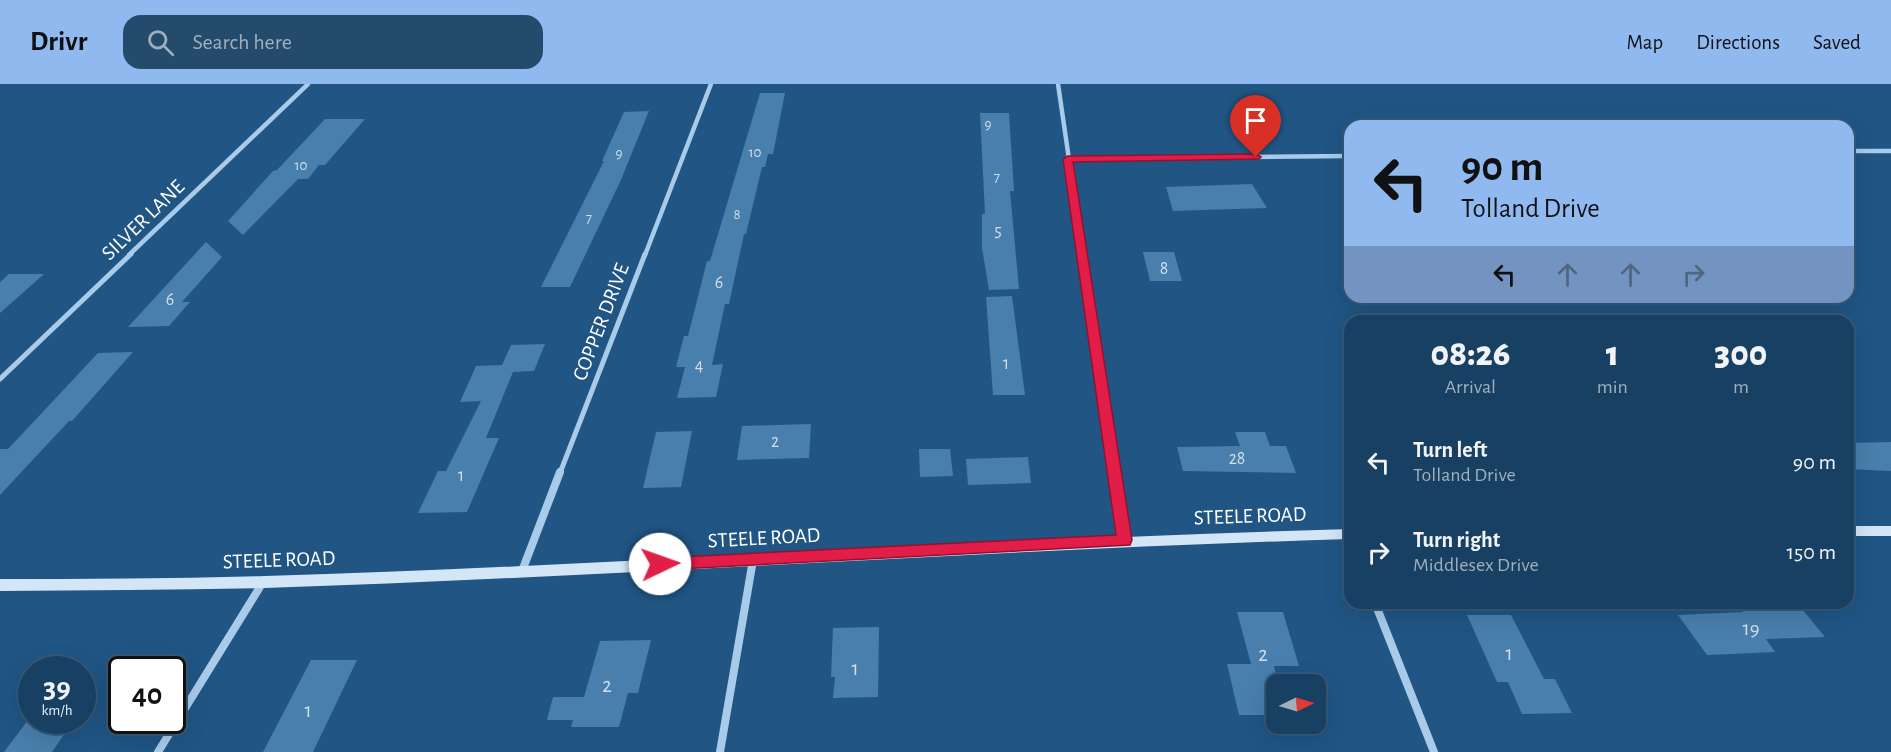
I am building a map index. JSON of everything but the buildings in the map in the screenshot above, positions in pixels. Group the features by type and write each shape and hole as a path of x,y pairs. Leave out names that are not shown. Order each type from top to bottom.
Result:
{"street":[{"name":"SILVER LANE","path":"0,379 308,84"},
{"name":"COPPER DRIVE","path":"522,572 711,84"},
{"path":"1058,84 1125,540"},
{"path":"1854,151 1891,150"},
{"path":"1068,159 1344,156"},
{"path":"1854,531 1891,531"},
{"name":"STEELE ROAD","path":"0,585 263,582 522,572 1125,540 1344,536"},
{"path":"720,752 753,559"},
{"path":"158,752 263,582"},
{"path":"1377,609 1434,752"}],"route":[{"path":"660,564 1125,540 1068,159 1256,157"}]}
